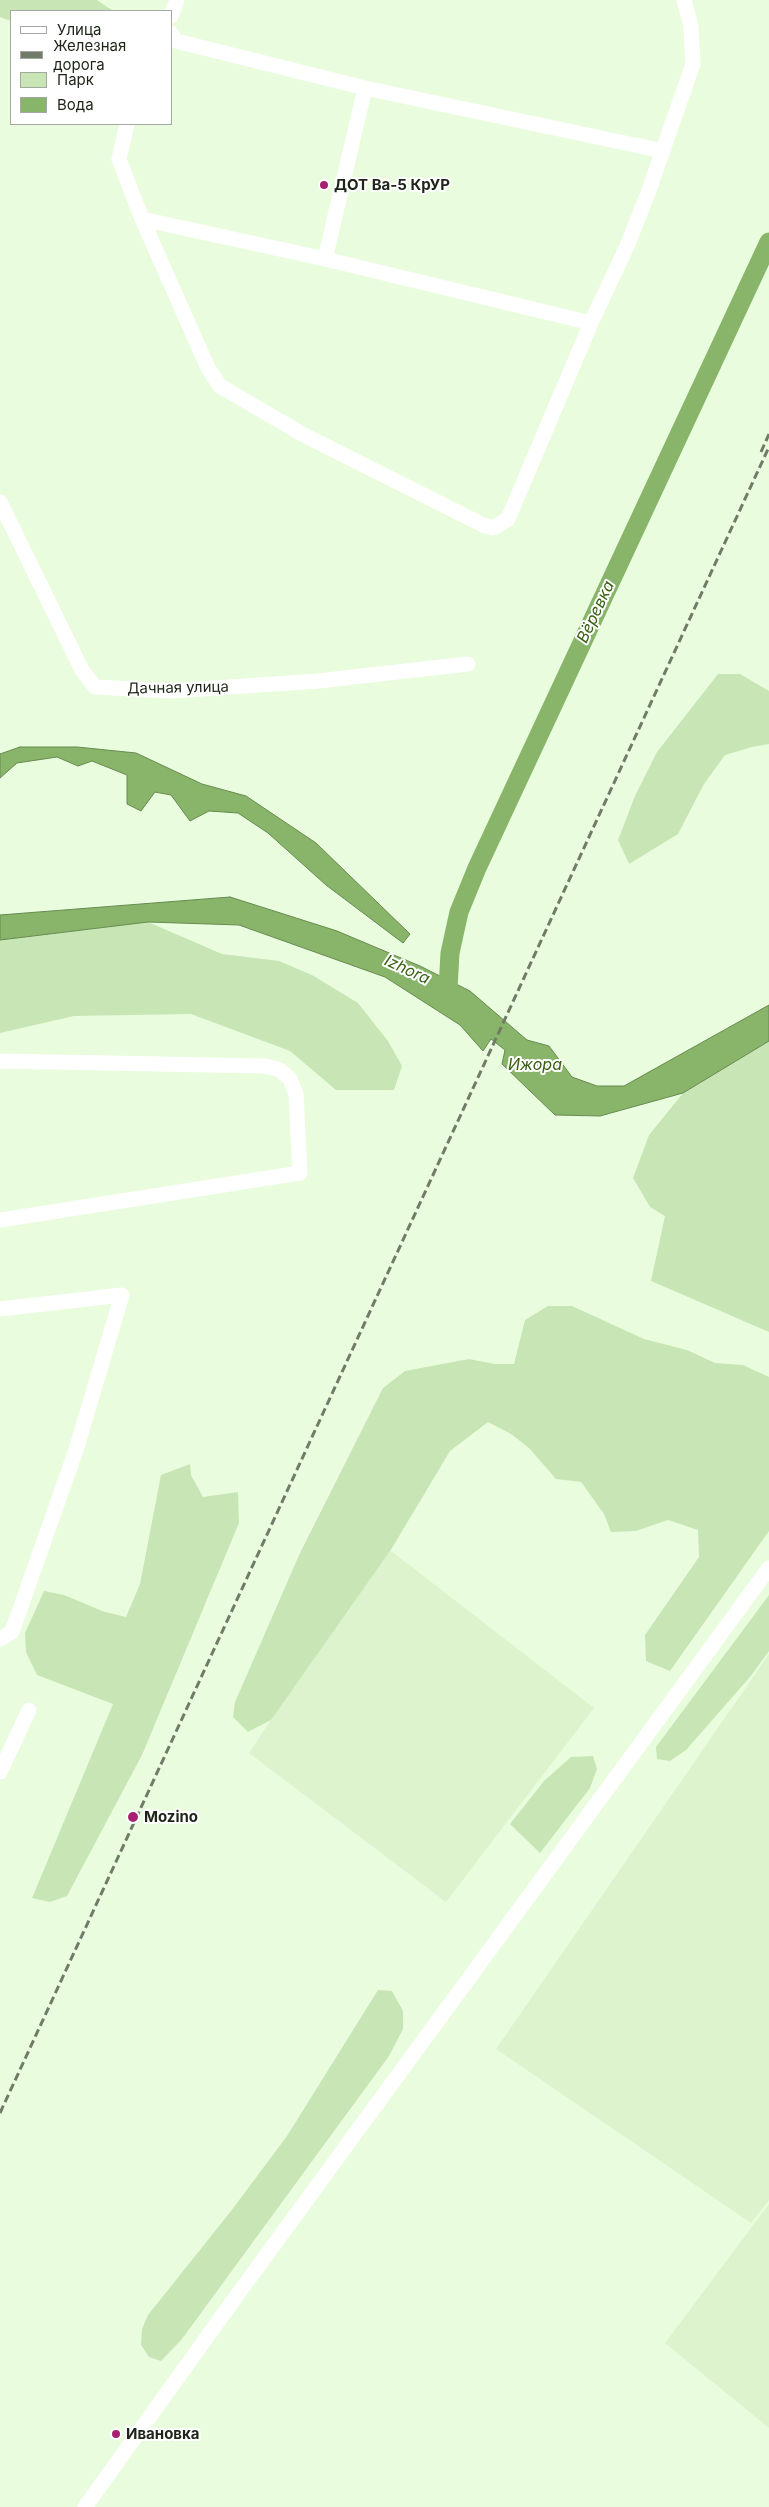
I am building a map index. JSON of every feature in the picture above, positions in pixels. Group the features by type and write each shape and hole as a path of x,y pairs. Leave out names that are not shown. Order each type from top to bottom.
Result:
{"street":[{"path":"172,13 177,0"},
{"path":"127,125 119,159 142,219 208,368 220,386 302,434 483,525 494,528 508,519 591,323 628,244 663,150 693,64 691,26 684,0"},
{"path":"172,35 176,41 365,88 663,150"},
{"path":"325,259 365,88"},
{"path":"142,219 325,259 591,323"},
{"name":"Дачная улица","path":"0,502 82,670 95,687 172,691 318,681 468,664"},
{"path":"0,1061 265,1066 280,1070 290,1079 296,1094 300,1173 0,1220"},
{"path":"0,1310 122,1295 76,1450 12,1632 0,1640"},
{"path":"85,2507 235,2298 769,1568"},
{"path":"1,1765 29,1710"}],"shaded area":[{"path":"386,1547 594,1708 446,1902 249,1753"},
{"path":"769,1654 769,2200 751,2223 496,2049"},
{"path":"769,2204 769,2428 665,2343"}],"green space":[{"path":"0,0 97,0 112,10 10,10 10,21 0,17"},
{"path":"718,674 740,674 769,691 769,744 725,755 704,784 678,834 629,864 618,840 635,796 657,752"},
{"path":"148,922 222,954 279,961 312,975 358,1003 388,1041 402,1066 394,1090 336,1090 290,1051 191,1014 74,1016 0,1033 0,940"},
{"path":"769,1041 769,1332 651,1281 665,1216 650,1207 633,1178 649,1135 683,1093"},
{"path":"548,1306 572,1306 644,1339 687,1350 715,1363 743,1365 769,1377 769,1531 670,1671 646,1661 645,1635 699,1557 698,1530 668,1520 636,1531 611,1532 604,1514 581,1482 556,1479 529,1448 511,1434 488,1422 450,1451 392,1548 271,1720 248,1732 233,1717 235,1702 300,1553 383,1388 405,1371 469,1359 495,1364 514,1364 525,1320"},
{"path":"190,1464 191,1475 203,1497 238,1492 239,1523 142,1755 67,1896 50,1902 32,1898 113,1704 37,1675 26,1652 25,1633 44,1591 64,1595 102,1611 126,1617 140,1584 161,1475"},
{"path":"769,1595 769,1651 750,1677 686,1750 670,1761 657,1759 656,1747"},
{"path":"593,1756 597,1769 590,1788 540,1853 510,1824 544,1781 571,1757"},
{"path":"378,1990 392,1991 403,2011 403,2029 389,2056 182,2339 161,2361 149,2357 141,2345 142,2329 148,2315 231,2211 287,2136"}],"water":[{"path":"20,747 77,747 136,753 202,784 246,796 316,843 410,934 403,943 326,885 268,833 238,813 209,811 190,821 171,795 155,792 141,811 127,804 127,775 92,761 78,766 57,757 17,763 0,778 0,754"},
{"name":"Ижора","path":"230,897 337,931 420,966 470,991 527,1040 549,1046 572,1077 597,1086 624,1086 769,1005 769,1041 683,1093 600,1116 555,1115 502,1064 505,1050 491,1039 483,1051 460,1025 385,977 239,925 148,922 0,940 0,915"}],"waterway":[{"name":"Вёревка","path":"448,989 450,953 459,912 477,868 769,242"}],"railway":[{"path":"761,452 769,434"},
{"path":"0,2113 769,447"}],"place":[{"name":"ДОТ Ва-5 КрУР","path":"324,185"},
{"name":"Mozino","path":"133,1817"},
{"name":"Ивановка","path":"116,2434"}],"water label":[{"name":"Izhora","path":"407,970"}]}
